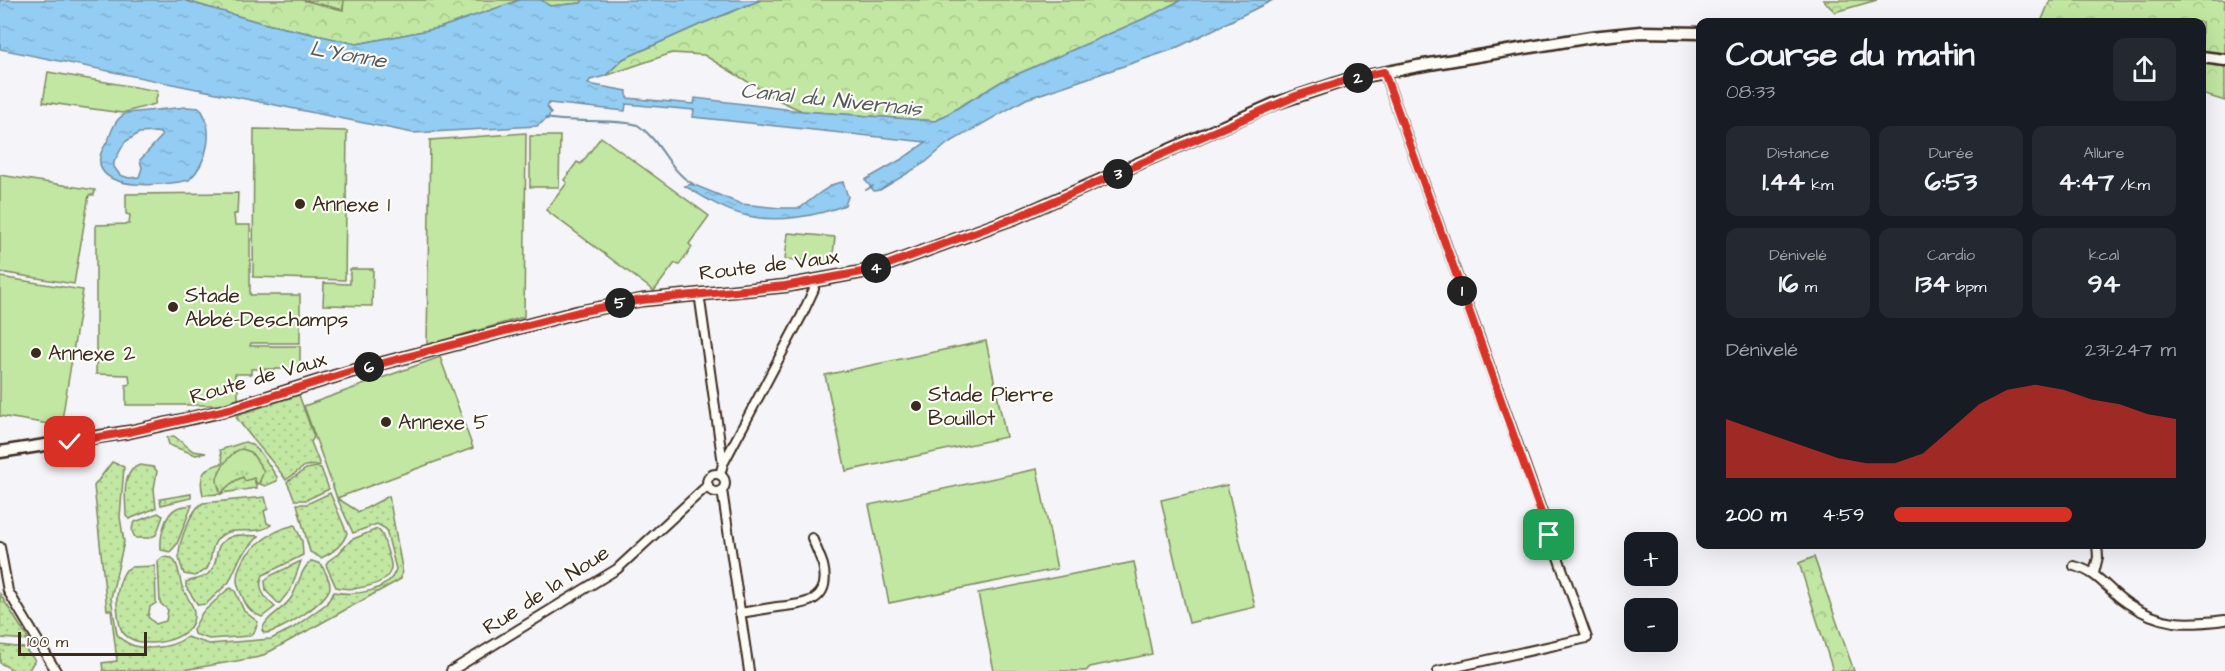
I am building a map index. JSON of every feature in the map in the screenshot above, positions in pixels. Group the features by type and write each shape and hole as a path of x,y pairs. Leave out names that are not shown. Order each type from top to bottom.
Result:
{"street":[{"name":"Route de Vaux","path":"0,452 129,432 223,411 349,372 578,312 642,300 785,286 862,272 1044,206 1281,101 1318,88 1384,72 1608,35 1641,32 1696,33"},
{"path":"2206,58 2225,60"},
{"path":"1384,72 1587,638 1437,671"},
{"path":"720,475 723,464 802,315 814,289 812,281"},
{"path":"699,293 723,464"},
{"path":"720,475 710,476 708,484 715,492 722,490"},
{"path":"720,475 725,482 722,490 749,671"},
{"name":"Rue de la Noue","path":"451,671 617,569 708,484"},
{"path":"740,613 805,604 817,597 824,586 823,564 812,538"},
{"path":"0,547 2,582 56,671"},
{"path":"2094,573 2097,549"},
{"path":"2074,566 2094,573 2127,603 2160,620 2179,624 2225,620"}],"green space":[{"path":"183,0 302,0 343,10 344,0 520,0 439,28 357,44 262,23"},
{"path":"302,0 344,0 343,10"},
{"path":"541,0 583,0 581,3 550,6"},
{"path":"761,0 1181,0 1151,16 1004,80 936,121 802,111 776,99 704,55 672,53 605,76 623,59"},
{"path":"1823,0 1877,0 1835,12"},
{"path":"2050,0 2225,0 2225,101 2206,95 2206,18 2043,18"},
{"path":"48,72 158,91 155,104 122,113 43,102"},
{"name":"Annexe 1","path":"254,129 347,131 345,280 253,277"},
{"path":"526,133 524,317 427,345 430,140"},
{"path":"530,136 560,136 559,187 530,187"},
{"path":"601,137 709,216 689,244 692,247 679,265 675,263 654,291 546,210 567,183 564,180 577,162 581,164"},
{"path":"0,175 95,190 94,195 89,195 74,284 0,272"},
{"name":"Stade Abbé-Deschamps","path":"238,193 237,214 234,214 235,225 250,225 250,295 300,295 300,343 251,343 250,346 300,346 300,369 251,369 251,374 235,374 234,384 238,384 238,405 126,405 126,385 130,384 129,375 96,374 96,225 129,224 130,215 126,214 126,194"},
{"path":"788,233 835,237 832,263 785,259"},
{"path":"350,269 373,269 372,306 323,305 324,283 350,284"},
{"name":"Annexe 2","path":"0,277 83,290 61,426 0,416"},
{"name":"Stade Pierre Bouillot","path":"986,341 1006,437 846,471 825,375"},
{"name":"Annexe 5","path":"440,357 473,448 337,498 304,406"},
{"path":"299,395 314,437 311,442 320,465 305,466 286,480 236,417"},
{"path":"174,436 193,451 206,453 196,455 169,445 167,437"},
{"path":"245,442 255,447 277,477 277,481 265,486 260,484 259,465 234,452 220,477 221,494 203,495 201,482 204,473 211,467 223,463 220,450"},
{"path":"242,449 251,452 264,471 259,483 257,484 254,478 245,481 243,477 230,484 221,494 217,479 220,470 230,456"},
{"path":"112,462 124,467 120,517 124,542 111,598 117,634 132,645 161,647 187,637 209,644 271,639 293,628 326,604 334,592 361,593 386,583 396,569 386,529 377,524 353,533 337,498 359,512 389,496 402,568 401,579 260,657 183,670 103,671 102,663 117,661 111,610 107,610 94,486"},
{"path":"140,465 153,467 157,471 154,489 156,508 129,519 126,516 127,480 129,473"},
{"path":"321,468 329,489 306,500 295,500 287,482 306,469"},
{"path":"1037,469 1057,569 889,603 869,505"},
{"path":"243,477 254,478 257,488 222,493 223,489 233,481"},
{"path":"1227,485 1255,607 1189,623 1161,500"},
{"path":"330,493 347,533 337,548 321,558 310,552 297,504 307,504"},
{"path":"191,494 191,498 161,505 160,499"},
{"path":"265,497 268,509 264,511 267,523 271,525 265,529 235,531 221,535 214,544 207,569 195,576 184,574 179,558 181,542 190,518 199,506 203,503"},
{"path":"192,505 177,544 170,552 161,550 162,533 169,515 177,508"},
{"path":"158,513 163,516 156,535 149,538 136,538 132,530 135,522"},
{"path":"295,525 302,541 303,555 263,575 261,589 275,607 262,617 250,610 245,602 237,582 239,570 249,552 257,544 276,532"},
{"path":"377,529 382,535 390,561 391,568 388,574 383,580 368,586 336,587 326,565 328,561 351,540"},
{"path":"237,535 259,536 241,556 229,582 206,604 198,605 186,587 186,582 208,574 215,563 219,546 228,538"},
{"path":"163,557 172,558 177,565 182,587 194,612 193,623 176,637 152,643 139,642 129,638 122,631 117,604 119,586 124,573 131,567 155,566 156,603 150,607 148,617 156,624 166,621 168,610 160,603 158,561"},
{"path":"1814,557 1854,671 1833,671 1799,563"},
{"path":"301,561 291,589 279,604 266,591 265,581 270,576"},
{"path":"312,561 321,564 330,583 328,592 303,615 280,628 264,633 262,630 264,625 288,602 302,573"},
{"path":"1134,562 1152,654 1090,667 1086,671 994,671 978,593"},
{"path":"231,588 235,591 244,611 258,622 255,631 250,636 209,639 194,634 193,630 202,613"},
{"path":"0,594 29,640 0,638"},
{"path":"0,645 24,648 35,660 28,671 15,671 0,663"}],"water":[{"name":"L'Yonne","path":"0,0 183,0 262,23 357,44 439,28 520,0 541,0 550,6 581,3 583,0 761,0 623,59 605,76 590,80 588,84 627,91 627,98 694,104 695,98 802,111 936,121 1004,80 1150,16 1181,0 1273,0 1174,49 1026,99 947,144 926,162 880,190 874,191 865,180 926,142 693,117 694,110 626,104 625,111 549,103 547,107 551,113 537,126 413,133 0,49"},
{"path":"186,107 200,108 205,117 208,136 205,155 196,173 189,180 153,185 125,183 104,173 100,164 101,153 115,123 127,113","holes":["139,133 160,133 162,136 140,160 142,168 139,177 129,178 120,175 114,167 114,162 125,142"]},
{"path":"843,182 848,197 845,205 810,215 772,219 731,211 685,186 692,184 741,204 800,208 834,184"}],"waterway":[{"path":"546,118 623,122 639,126 647,132 678,172 693,184"},
{"path":"866,190 873,186"}],"place":[{"name":"Annexe 1","path":"300,204"},
{"name":"Stade Abbé-Deschamps","path":"173,307"},
{"name":"Annexe 2","path":"36,353"},
{"name":"Stade Pierre Bouillot","path":"916,406"},
{"name":"Annexe 5","path":"386,422"}],"route":[{"path":"70,442 129,432 230,409 349,372 615,304 699,293 785,286 862,272 1017,217 1296,96 1346,80 1384,72 1549,535"}],"water label":[{"name":"Canal du Nivernais","path":"831,100"}]}
